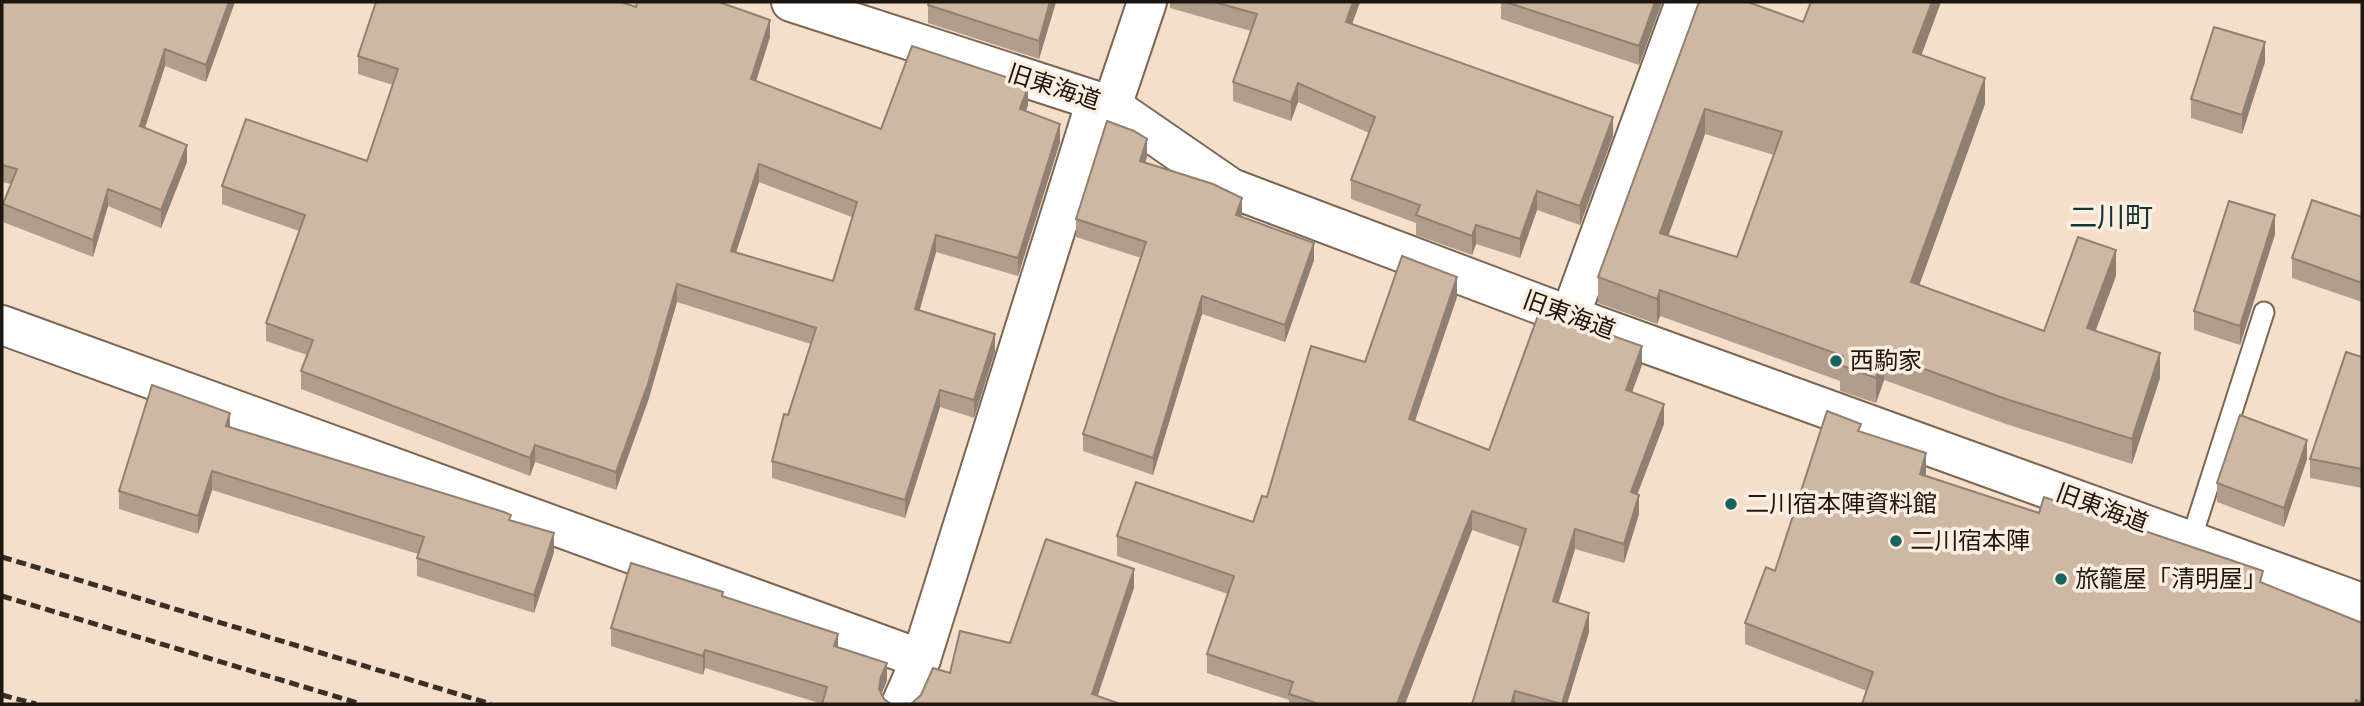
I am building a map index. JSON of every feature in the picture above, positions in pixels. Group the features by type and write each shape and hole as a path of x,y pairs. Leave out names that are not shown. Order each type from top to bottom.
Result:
{"street":[{"name":"旧東海道","path":"791,2 1104,103 1231,188 1570,316 2362,603"},
{"path":"901,704 921,659 1104,103 1146,2"},
{"path":"1570,316 1685,2"},
{"path":"2,325 921,659"}],"lane":[{"path":"2191,540 2264,312"}],"building":[{"path":"2,2 229,2 206,65 165,49 140,126 187,145 161,210 108,189 93,240 3,204 17,169 2,165"},
{"path":"376,2 621,2 636,7 637,2 719,2 770,20 751,79 881,129 912,46 1027,84 1020,109 1060,124 1018,258 936,235 915,309 995,334 974,400 940,390 905,500 772,461 784,414 788,415 816,328 677,284 648,384 616,472 535,445 530,458 301,371 313,340 266,323 305,215 222,186 246,119 367,161 398,69 358,56","holes":["759,164 857,202 833,281 731,251"]},
{"path":"929,2 1050,2 1039,41 928,5"},
{"path":"1214,2 1353,2 1346,22 1613,117 1580,206 1537,191 1520,239 1476,225 1472,236 1416,215 1420,205 1351,180 1375,117 1298,83 1291,102 1233,82 1257,14"},
{"path":"1506,2 1655,2 1639,46"},
{"path":"1699,2 1748,2 1803,22 1811,2 1932,2 1913,52 1985,78 1911,282 2044,331 2078,237 2116,250 2087,328 2160,353 2132,439 2006,399 1884,354 1876,378 1840,365 1843,356 1660,290 1657,299 1598,277","holes":["1705,109 1782,132 1737,257 1660,233"]},
{"path":"2214,27 2265,42 2242,115 2191,99"},
{"path":"1107,121 1147,139 1140,161 1213,184 1242,198 1236,215 1314,243 1285,325 1202,296 1153,458 1083,434 1146,242 1076,219"},
{"path":"2312,200 2362,217 2362,283 2292,258"},
{"path":"2229,201 2275,215 2240,326 2194,311"},
{"path":"1402,256 1457,277 1409,419 1489,450 1540,310 1642,346 1626,390 1664,404 1631,492 1639,495 1624,544 1575,529 1553,601 1589,613 1562,704 1515,691 1511,704 1472,704 1526,529 1472,511 1397,704 1319,704 1289,694 1293,682 1207,654 1234,576 1117,536 1136,482 1253,522 1262,496 1267,497 1311,346 1365,362"},
{"path":"2346,352 2362,357 2362,469 2310,459"},
{"path":"152,385 230,413 226,426 504,512 511,515 509,520 554,533 534,595 417,558 424,537 212,471 198,516 119,491"},
{"path":"1827,411 1861,424 1858,431 1926,453 1920,474 2039,513 2044,497 2263,571 2260,582 2362,623 2362,703 2356,700 2355,704 1862,704 1873,672 1745,623 1766,567 1775,571"},
{"path":"2240,415 2307,440 2284,508 2217,483"},
{"path":"1046,539 1134,569 1092,694 1120,704 911,704 921,695 933,668 950,673 960,631 1010,643"},
{"path":"631,563 723,592 722,596 838,634 834,646 887,663 879,689 884,699 891,704 822,704 827,687 705,650 703,656 611,628"}],"railway":[{"path":"2,557 491,704"},
{"path":"2,596 361,704"},
{"path":"2,695 36,704"}],"place":[{"name":"西駒家","path":"1836,361"},
{"name":"二川宿本陣資料館","path":"1731,504"},
{"name":"二川宿本陣","path":"1896,541"},
{"name":"旅籠屋「清明屋」","path":"2061,579"}],"district":[{"name":"二川町","path":"2111,217"}]}
